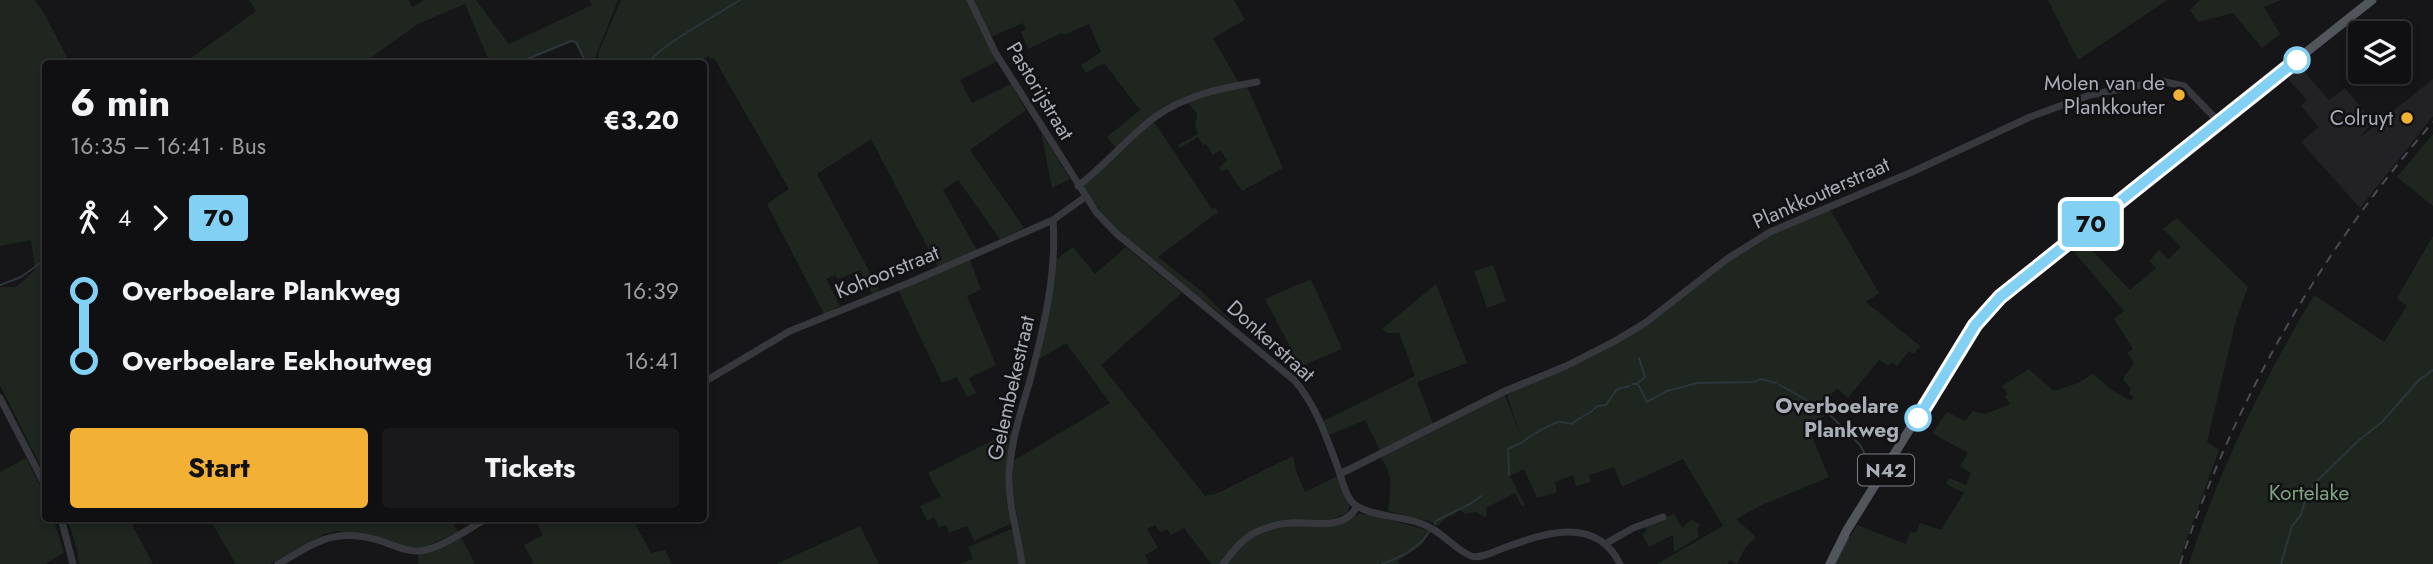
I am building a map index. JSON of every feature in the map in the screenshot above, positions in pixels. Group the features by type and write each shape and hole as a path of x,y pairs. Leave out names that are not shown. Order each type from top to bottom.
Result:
{"main road":[{"name":"N42","path":"1830,564 1851,524 1954,358 1988,309 2372,0"}],"street":[{"name":"Pastorijstraat","path":"970,0 995,52 1085,197"},
{"name":"Plankkouterstraat","path":"1340,474 1505,391 1566,366 1615,341 1645,323 1727,259 1770,232 1912,172 2030,117 2090,95 2161,81 2184,86 2219,122"},
{"path":"1078,186 1154,118 1178,103 1218,89 1257,82"},
{"name":"Donkerstraat","path":"1085,197 1117,234 1294,380 1318,417 1351,501 1357,506"},
{"name":"Kohoorstraat","path":"707,380 790,331 1053,220 1085,197"},
{"name":"Gelembekestraat","path":"1022,564 1009,473 1016,428 1046,312 1052,262 1053,220"},
{"path":"0,398 42,479"},
{"path":"1223,564 1242,541 1256,532 1290,523 1333,523 1351,514 1357,506 1423,524 1443,534 1478,560 1558,532 1584,533 1605,544 1620,564"},
{"path":"1605,544 1633,528 1663,517"},
{"path":"62,522 73,564"},
{"path":"278,564 321,540 338,535 358,535 418,551 437,545 480,522"}],"shaded area":[{"path":"2300,67 2329,100 2345,88 2373,122 2358,139 2433,79 2433,116 2360,208 2301,142 2319,127 2301,106 2307,100 2286,77"}],"green space":[{"path":"0,0 34,0 43,11 68,60 42,60 42,469 0,385 0,287 16,287 35,270 31,240 0,246"},
{"path":"249,0 409,0 412,7 424,0 476,0 509,44 592,5 589,0 618,0 594,60 584,60 574,41 529,60 489,60 465,4 418,24 367,60 188,60 256,11"},
{"path":"621,0 967,0 998,61 960,80 972,103 1011,84 1026,110 970,150 1024,228 1000,239 958,180 943,190 977,250 938,267 871,139 817,174 880,291 872,294 860,270 838,279 835,275 826,279 840,306 824,314 767,204 789,189 714,58 710,60 708,56 703,60 598,60"},
{"path":"974,0 1234,0 1245,20 1213,38 1239,83 1187,96 1117,149 1107,137 1140,110 1104,63 1086,73 1081,65 1101,52 1089,24 1028,49 1021,32 1026,29 1023,23 991,37"},
{"path":"2048,0 2167,0 2078,60"},
{"path":"2200,0 2281,0 2264,7 2280,34 2262,48 2233,13 2198,22 2190,10"},
{"path":"1247,86 1283,168 1242,191 1227,169 1222,172 1219,168 1227,160 1220,150 1213,155 1198,137 1180,148 1178,145 1198,134 1195,126 1197,113 1187,102"},
{"path":"1153,122 1212,209 1215,207 1218,212 1158,257 1200,290 1237,326 1134,245 1115,227 1083,187"},
{"path":"1041,132 1070,179 1052,188"},
{"path":"2433,134 2433,206 2397,177"},
{"path":"1829,208 1879,293 1866,302 1920,346 1914,354 1909,351 1897,366 1892,362 1888,366 1879,360 1848,398 1837,388 1817,411 1825,416 1807,425 1829,477 1736,519 1756,537 1745,548 1737,564 1730,560 1727,564 1657,564 1723,526 1683,459 1622,487 1614,467 1589,475 1591,482 1576,486 1573,475 1555,482 1557,492 1537,498 1524,469 1510,476 1525,506 1521,505 1515,493 1486,508 1487,516 1483,517 1476,512 1465,514 1459,509 1438,526 1429,521 1388,511 1389,476 1380,457 1504,393 1521,437 1506,392 1597,353 1770,233"},
{"path":"2177,218 2248,287 2236,320 2207,442 2219,450 2178,564 1835,564 1857,525 1906,544 1910,532 1916,533 1920,523 1941,530 1964,493 1946,484 1949,478 1966,485 1971,473 1960,466 1968,453 1932,433 1947,412 1965,421 1973,411 1985,414 2010,404 2005,396 2008,394 2002,386 2029,369 2054,391 2078,383 2093,374 2131,401 2134,397 2129,393 2131,389 2123,379 2134,363 2127,353 2133,349 2114,319 2124,311 2070,247 2080,238 2130,290 2156,268 2149,261 2159,250 2168,259 2181,247 2163,229"},
{"name":"Kortelake","path":"2433,236 2433,564 2189,564 2228,460 2277,360 2314,295 2384,342 2407,306 2397,298"},
{"path":"1073,247 1095,274 1126,247 1182,293 1101,365 1205,496 1218,493 1293,456 1305,492 1337,476 1349,505 1348,512 1330,521 1298,525 1330,526 1354,516 1367,514 1431,531 1422,545 1398,561 1400,564 1211,564 1184,528 1171,535 1167,529 1160,532 1155,525 1147,529 1158,548 1145,555 1149,564 1025,564 1013,491 1013,461 1110,403 1066,343 1039,359 1054,261"},
{"path":"970,259 981,290 967,296 996,365 969,378 976,393 967,397 957,377 942,383 898,290"},
{"path":"1493,265 1506,301 1487,308 1474,271"},
{"path":"1311,279 1342,349 1297,368 1285,360 1284,353 1289,345 1265,299"},
{"path":"1436,284 1467,363 1417,382 1434,426 1381,452 1365,420 1329,435 1323,421 1415,376 1399,333 1387,333 1382,329"},
{"path":"1013,430 1009,447 1012,523 974,541 967,526 949,533 946,525 939,528 934,517 927,521 920,506 941,497 928,473"},
{"path":"26,458 42,488 42,522 54,522 64,553 45,564 0,564 0,472"},
{"path":"1674,514 1682,528 1691,520 1699,524 1699,537 1674,552 1673,535 1649,547 1642,534 1647,531 1644,526"},
{"path":"68,522 131,522 153,564 79,564"},
{"path":"211,522 452,522 458,532 423,548 409,548 362,534 337,531 325,534 270,564 236,564"},
{"path":"537,522 634,522 651,553 665,550 672,564 534,564 524,545 543,535"},
{"path":"860,526 879,564 776,564"},
{"path":"1014,528 1020,564 959,564 973,559 968,547"},
{"path":"461,537 475,564 418,564 418,555"}],"waterway":[{"path":"651,60 677,39 740,0"},
{"path":"524,60 571,41 576,42 585,60"},
{"path":"0,285 21,277 42,262"},
{"path":"1638,383 1645,377 1639,358"},
{"path":"2281,564 2292,526 2301,515 2305,500 2316,482 2382,422 2419,380 2433,370"},
{"path":"1632,384 1638,384 1647,402 1667,391 1697,383 1754,382 1761,379 1776,383"},
{"path":"1780,385 1826,411 1860,445 1868,460"},
{"path":"1523,442 1557,423 1572,424 1597,406 1606,405 1617,389 1630,386"},
{"path":"1509,475 1508,449 1521,443"},
{"path":"1435,524 1481,496"},
{"path":"1382,564 1408,552 1429,532"},
{"path":"1835,564 1849,537"}],"railway":[{"path":"2180,564 2227,444 2254,386 2285,330 2354,222 2433,122"}],"bus line":[{"name":"70","path":"1918,418 1975,325 2000,297 2297,60"}],"place":[{"name":"Molen van de Plankkouter","path":"2179,95"},
{"name":"Colruyt","path":"2407,118"},
{"name":"Overboelare Plankweg","path":"1918,418"}]}
